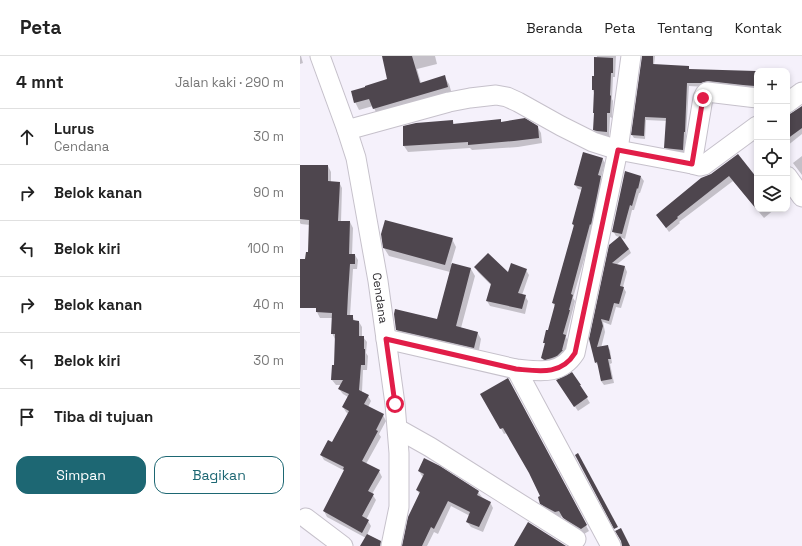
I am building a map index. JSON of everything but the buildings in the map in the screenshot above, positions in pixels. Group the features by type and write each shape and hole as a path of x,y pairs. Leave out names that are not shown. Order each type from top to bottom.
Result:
{"street":[{"name":"Cendana","path":"320,56 356,158 378,281 398,429 399,507 391,546"},
{"path":"386,339 516,369 546,371 555,370 571,360 575,353 618,150 631,56"},
{"path":"692,164 703,98 705,94 707,92 754,98"},
{"path":"347,130 449,102 496,95 507,97 518,102 593,142 618,150 700,166 704,165 754,133"},
{"path":"790,180 802,197"},
{"path":"516,369 611,546"},
{"path":"398,429 430,447 573,542 598,521"},
{"path":"306,518 343,546"}],"route":[{"path":"395,404 386,339 516,369 546,371 555,370 571,360 575,353 618,150 692,164 703,98"}]}
